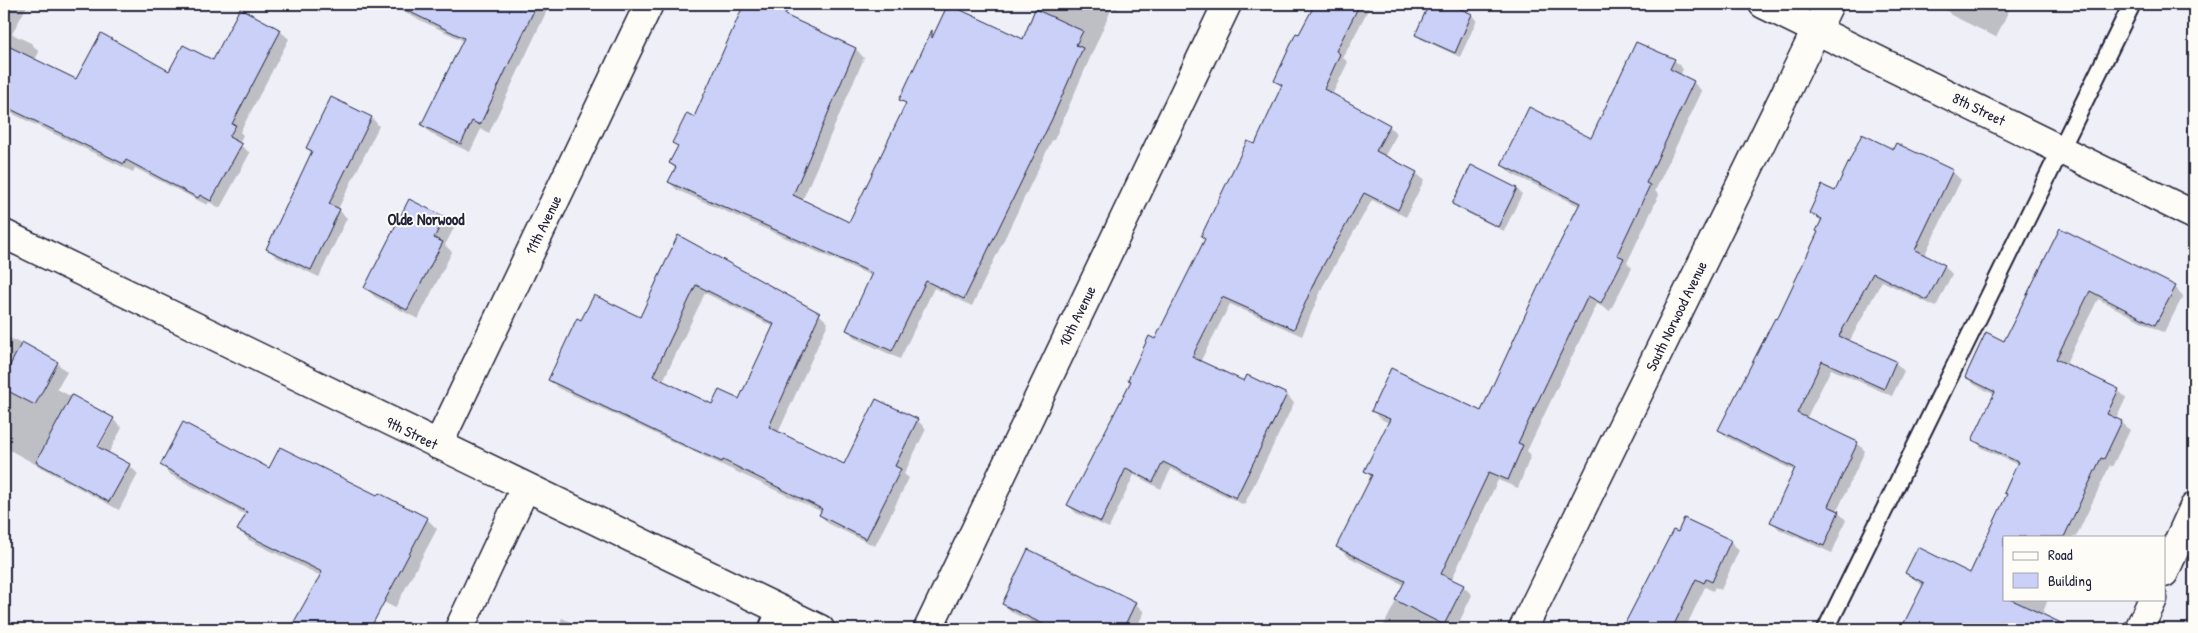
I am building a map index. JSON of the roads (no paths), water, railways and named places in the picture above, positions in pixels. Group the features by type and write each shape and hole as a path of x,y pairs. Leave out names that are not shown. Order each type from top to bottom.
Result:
{"street":[{"name":"11th Avenue","path":"438,445 649,4"},
{"name":"10th Avenue","path":"928,629 1227,4"},
{"name":"8th Street","path":"1763,4 2194,215"},
{"name":"South Norwood Avenue","path":"1523,629 1829,4"},
{"name":"9th Street","path":"4,234 525,488 771,619 820,629"},
{"path":"459,629 525,488"},
{"path":"2166,569 2194,507"},
{"path":"2139,629 2152,600"}],"lane":[{"path":"1826,629 2132,4"}],"district":[{"name":"Olde Norwood","path":"426,219"}]}
